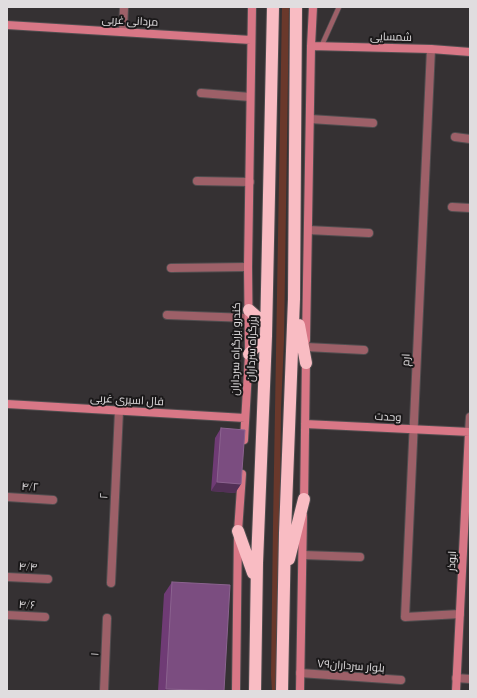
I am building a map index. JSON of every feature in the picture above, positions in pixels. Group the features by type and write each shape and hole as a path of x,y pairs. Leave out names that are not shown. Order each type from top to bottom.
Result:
{"highway":[{"name":"بزرگراه سرداران","path":"255,691 256,581 266,330 272,7"},
{"path":"282,691 285,533 294,299 296,7"},
{"path":"294,299 306,363"},
{"path":"248,314 266,330 249,354"},
{"path":"284,581 304,499"},
{"path":"238,531 256,581"},
{"path":"250,691 255,678"}],"main road":[{"name":"کندرو بزرگراه سرداران","path":"243,448 249,354 248,267 252,7"},
{"path":"300,691 311,46 313,7"},
{"name":"مردانی غربی","path":"7,25 252,40"},
{"name":"شمسایی","path":"311,46 431,49 470,52"},
{"name":"فال اسیری غربی","path":"7,404 245,418"},
{"name":"وحدت","path":"305,424 470,432"},
{"name":"ابوذر","path":"456,691 470,432"},
{"path":"236,691 238,531 242,464"}],"street":[{"path":"123,32 124,7"},
{"name":"ارم","path":"431,49 405,617 460,614"},
{"path":"202,93 250,97"},
{"path":"310,119 373,123"},
{"path":"455,137 470,139"},
{"path":"197,181 250,182"},
{"path":"452,207 470,208"},
{"path":"308,230 369,233"},
{"path":"171,268 248,267"},
{"path":"167,315 248,314"},
{"path":"306,347 364,350"},
{"name":"۲","path":"111,583 119,411"},
{"path":"470,417 470,432"},
{"name":"۴/۲","path":"7,497 53,500"},
{"path":"303,555 360,557"},
{"name":"۴/۴","path":"7,577 48,579"},
{"name":"۴/۶","path":"7,614 46,617"},
{"name":"۱","path":"104,691 107,618"},
{"name":"بلوار سرداران۷۹","path":"300,674 401,680"},
{"path":"456,678 470,679"}],"lane":[{"path":"321,47 339,7"}],"shaded area":[{"path":"282,7 289,7 284,340 281,408 278,691 272,691 273,525"}],"building":[{"path":"221,428 245,430 241,484 217,482"},
{"path":"172,582 230,585 224,691 166,689"}]}
